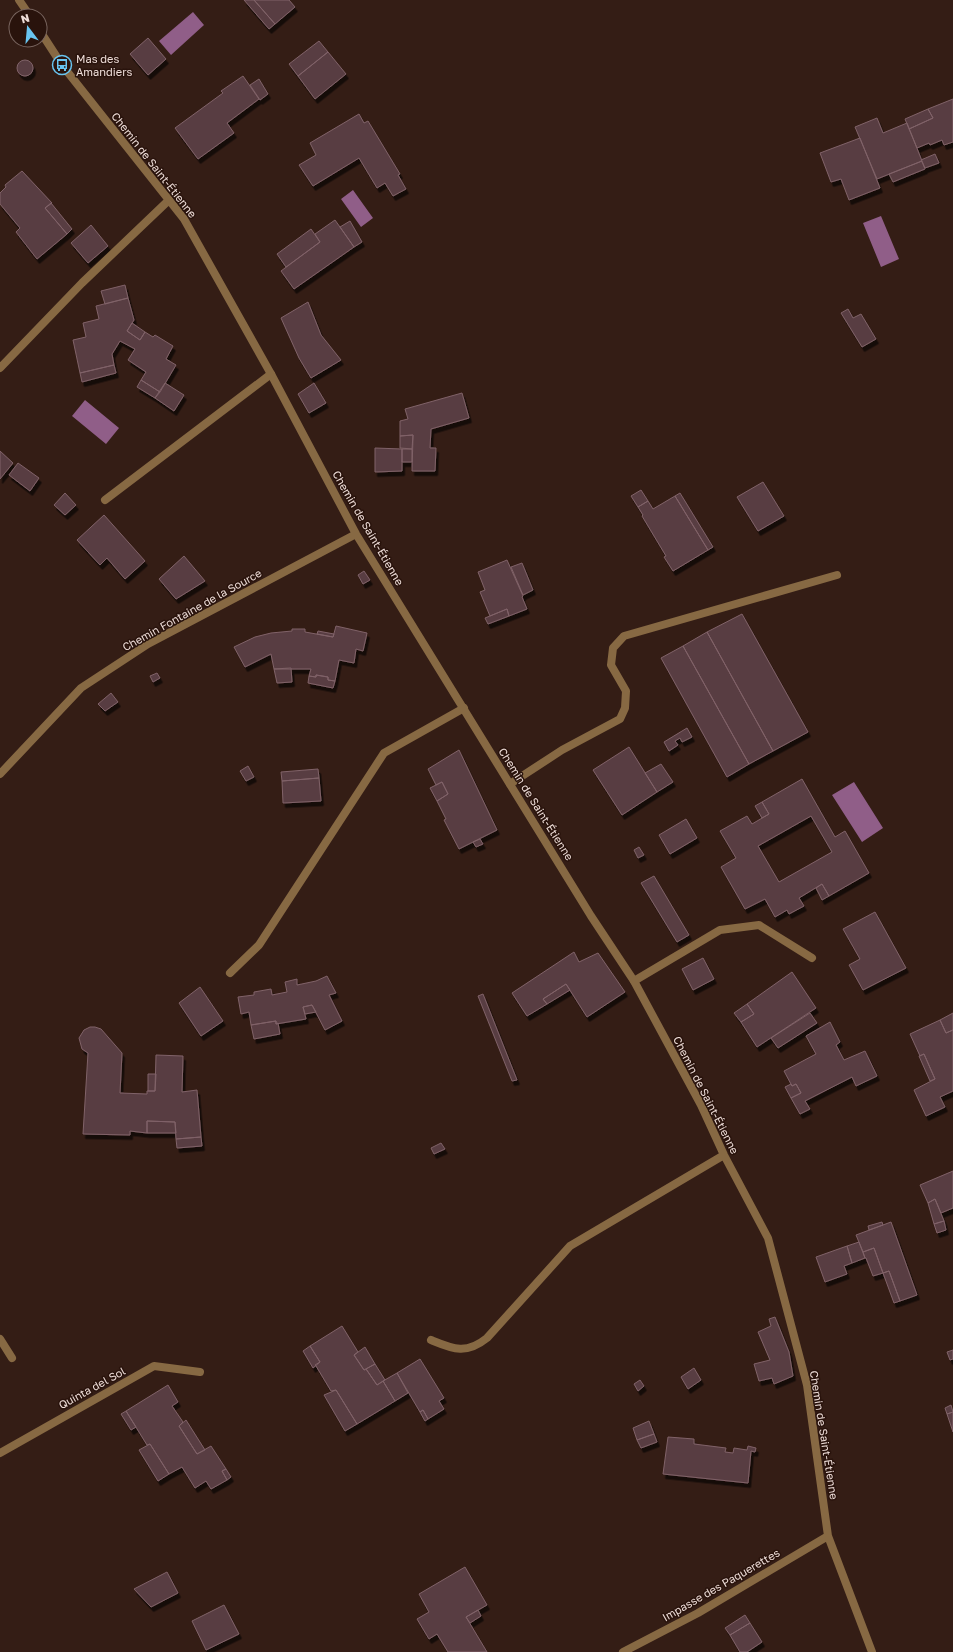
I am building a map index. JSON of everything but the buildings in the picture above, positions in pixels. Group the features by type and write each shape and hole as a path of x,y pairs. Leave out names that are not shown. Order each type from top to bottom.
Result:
{"street":[{"name":"Chemin de Saint-Étienne","path":"48,43 62,65 184,219 271,374 356,534 591,916 634,981 701,1105 724,1155 768,1238 807,1385 828,1536 872,1652"},
{"path":"0,368 82,283 169,200"},
{"path":"105,500 271,374"},
{"name":"Chemin Fontaine de la Source","path":"0,774 81,688 148,644 356,534"},
{"path":"510,784 562,750 620,719 625,708 626,691 611,665 613,648 624,636 836,575"},
{"path":"230,973 260,945 384,753 464,708"},
{"path":"634,981 720,930 759,925 812,958"},
{"path":"431,1340 454,1349 467,1349 479,1344 488,1338 570,1246 724,1155"},
{"path":"0,1339 12,1358"},
{"name":"Quinta del Sol","path":"0,1453 154,1366 200,1372"},
{"name":"Impasse des Paquerettes","path":"623,1652 698,1613 828,1536"}],"shaded area":[{"path":"193,12 204,25 171,55 159,41"},
{"path":"353,190 373,218 361,227 341,199"},
{"path":"881,216 899,259 881,267 863,223"},
{"path":"85,400 119,428 106,444 72,416"},
{"path":"854,782 883,828 862,842 832,795"}],"place":[{"name":"Mas des Amandiers","path":"62,65"}]}
